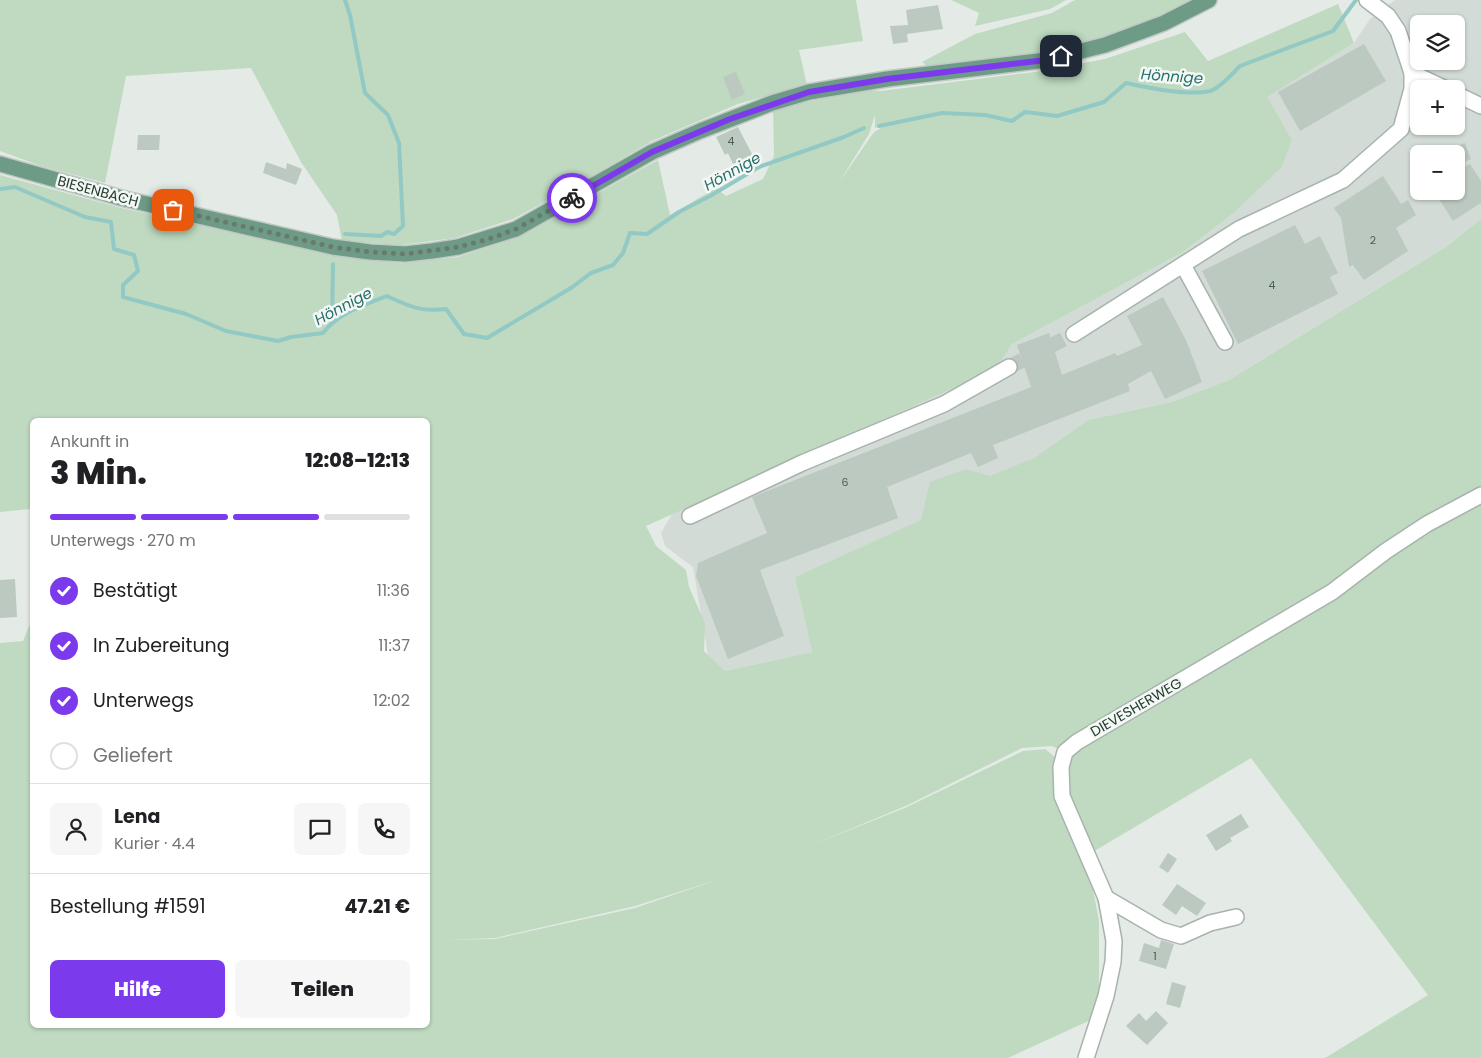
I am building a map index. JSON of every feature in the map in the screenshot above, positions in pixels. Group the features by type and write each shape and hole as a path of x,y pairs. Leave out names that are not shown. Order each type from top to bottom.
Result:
{"main road":[{"name":"BIESENBACH","path":"0,164 121,198 333,247 405,254 450,249 489,239 516,229 652,152 772,103 809,92 887,79 1046,60 1105,45 1156,26 1209,0"}],"street":[{"path":"1074,334 1240,229 1343,180 1401,129 1412,89 1412,73 1398,31 1388,16 1370,2"},
{"path":"1412,73 1427,80"},
{"path":"1465,98 1481,106"},
{"path":"1183,265 1225,342"},
{"path":"690,516 802,463 944,404 1009,367"},
{"name":"DIEVESHERWEG","path":"1086,1058 1106,996 1113,962 1114,941 1106,898 1062,796 1061,767 1065,752 1077,742 1332,592 1386,551 1427,524 1481,495"},
{"path":"1106,898 1160,930 1181,936 1210,923 1236,917"}],"shaded area":[{"path":"1395,0 1481,0 1481,219 1446,247 1229,380 1172,402 1088,420 1034,458 990,477 965,469 922,520 795,577 812,652 725,671 708,655 693,567 665,546 661,533 672,514 996,369 1012,344 1183,252 1236,211 1282,167 1292,140 1266,97 1354,43 1370,19"}],"green space":[{"path":"0,0 856,0 863,41 799,50 807,85 738,104 652,141 513,219 455,238 401,245 342,241 337,215 301,162 251,68 126,76 105,183 41,166 0,151"},
{"path":"951,0 1066,0 1050,9 975,26 979,13"},
{"path":"1075,0 1194,0 1120,31 1062,49 1014,58 928,67 922,62 975,34 1052,13"},
{"path":"1338,4 1354,43 1267,97 1292,140 1282,167 1236,211 1183,252 1012,344 996,369 646,526 656,546 686,570 689,587 705,623 704,651 725,671 812,652 795,577 921,520 930,482 966,469 990,476 1034,458 1088,420 1172,402 1229,380 1446,247 1481,219 1481,489 1330,589 1065,752 1052,746 1022,748 908,805 812,845 907,807 1023,751 1045,749 1055,757 1060,796 1075,833 1093,890 1099,921 1099,998 1095,1018 1008,1058 0,1058 0,643 23,641 30,624 30,1028 430,1028 430,418 30,418 30,509 0,512 0,175 121,208 333,254 402,263 458,257 520,236 658,160 670,215 716,188 726,196 763,179 774,156 773,110 869,90 880,91 1035,72 1105,59 1185,32 1208,61","holes":["875,115 875,128 895,120 874,132 840,181 869,134","720,879 635,908 495,939 445,940 495,938 635,906"]},
{"path":"1481,500 1481,1058 1325,1058 1428,995 1251,758 1091,853 1068,802 1064,781 1065,771 1070,758 1079,747 1400,546"}],"building":[{"path":"938,5 943,29 907,34 908,42 893,44 890,26 908,25 906,10"},
{"path":"1364,44 1386,81 1300,131 1278,92"},
{"path":"736,72 745,94 732,100 723,77"},
{"path":"738,127 753,156 734,166 728,153 725,155 716,137"},
{"path":"138,135 160,135 159,150 137,150"},
{"path":"1465,143 1471,159 1465,161 1465,145 1460,145"},
{"path":"266,162 286,169 287,163 302,169 296,185 263,173"},
{"path":"1470,164 1481,181 1481,203 1453,221 1440,200 1465,200 1465,167"},
{"path":"1383,176 1401,204 1408,200 1416,215 1396,228 1408,251 1364,280 1353,265 1349,267 1341,218 1334,208"},
{"path":"1295,225 1305,244 1320,236 1338,273 1330,277 1338,294 1238,344 1202,271"},
{"path":"1163,297 1186,340 1202,382 1165,399 1151,371 1128,384 1130,391 993,445 998,458 978,467 971,453 887,487 898,518 760,570 784,636 728,659 696,576 698,563 767,533 752,497 1031,387 1017,345 1049,333 1062,375 1115,353 1117,356 1142,345 1127,316"},
{"path":"15,579 17,617 0,618 0,580"},
{"path":"1241,814 1249,827 1230,838 1232,841 1216,851 1206,835"},
{"path":"1168,853 1177,859 1168,873 1159,867"},
{"path":"1177,884 1206,903 1197,916 1182,906 1176,915 1162,905"},
{"path":"1161,940 1174,944 1166,969 1139,961 1144,943 1159,948"},
{"path":"1172,982 1186,986 1180,1008 1166,1004"},
{"path":"1156,1011 1168,1023 1147,1045 1126,1026 1139,1013 1146,1021"}],"waterway":[{"path":"345,0 350,15 365,93 388,115 399,143 403,226 394,234 387,232 381,236 345,234"},
{"name":"Hönnige","path":"879,126 942,113 985,115 1012,121 1025,112 1057,116 1104,102 1126,83 1179,92 1210,91 1222,84 1240,66 1333,31 1356,0"},
{"name":"Hönnige","path":"0,189 15,187 85,217 111,222 114,249 134,255 138,271 123,285 123,297 186,314 226,331 278,341 291,337 323,333 344,315 387,296 416,308 429,310 446,309 464,334 487,338 571,288 591,273 613,265 623,253 630,233 647,234 679,212 759,167 864,128"},
{"path":"332,322 333,264"}],"tunnel":[{"path":"1009,367 1074,334"}],"way so far":[{"path":"173,210 333,247 405,254 458,247 489,239 516,229 572,198"}],"route":[{"path":"572,198 652,152 730,119 772,103 809,92 887,79 1046,60 1061,56"}]}
